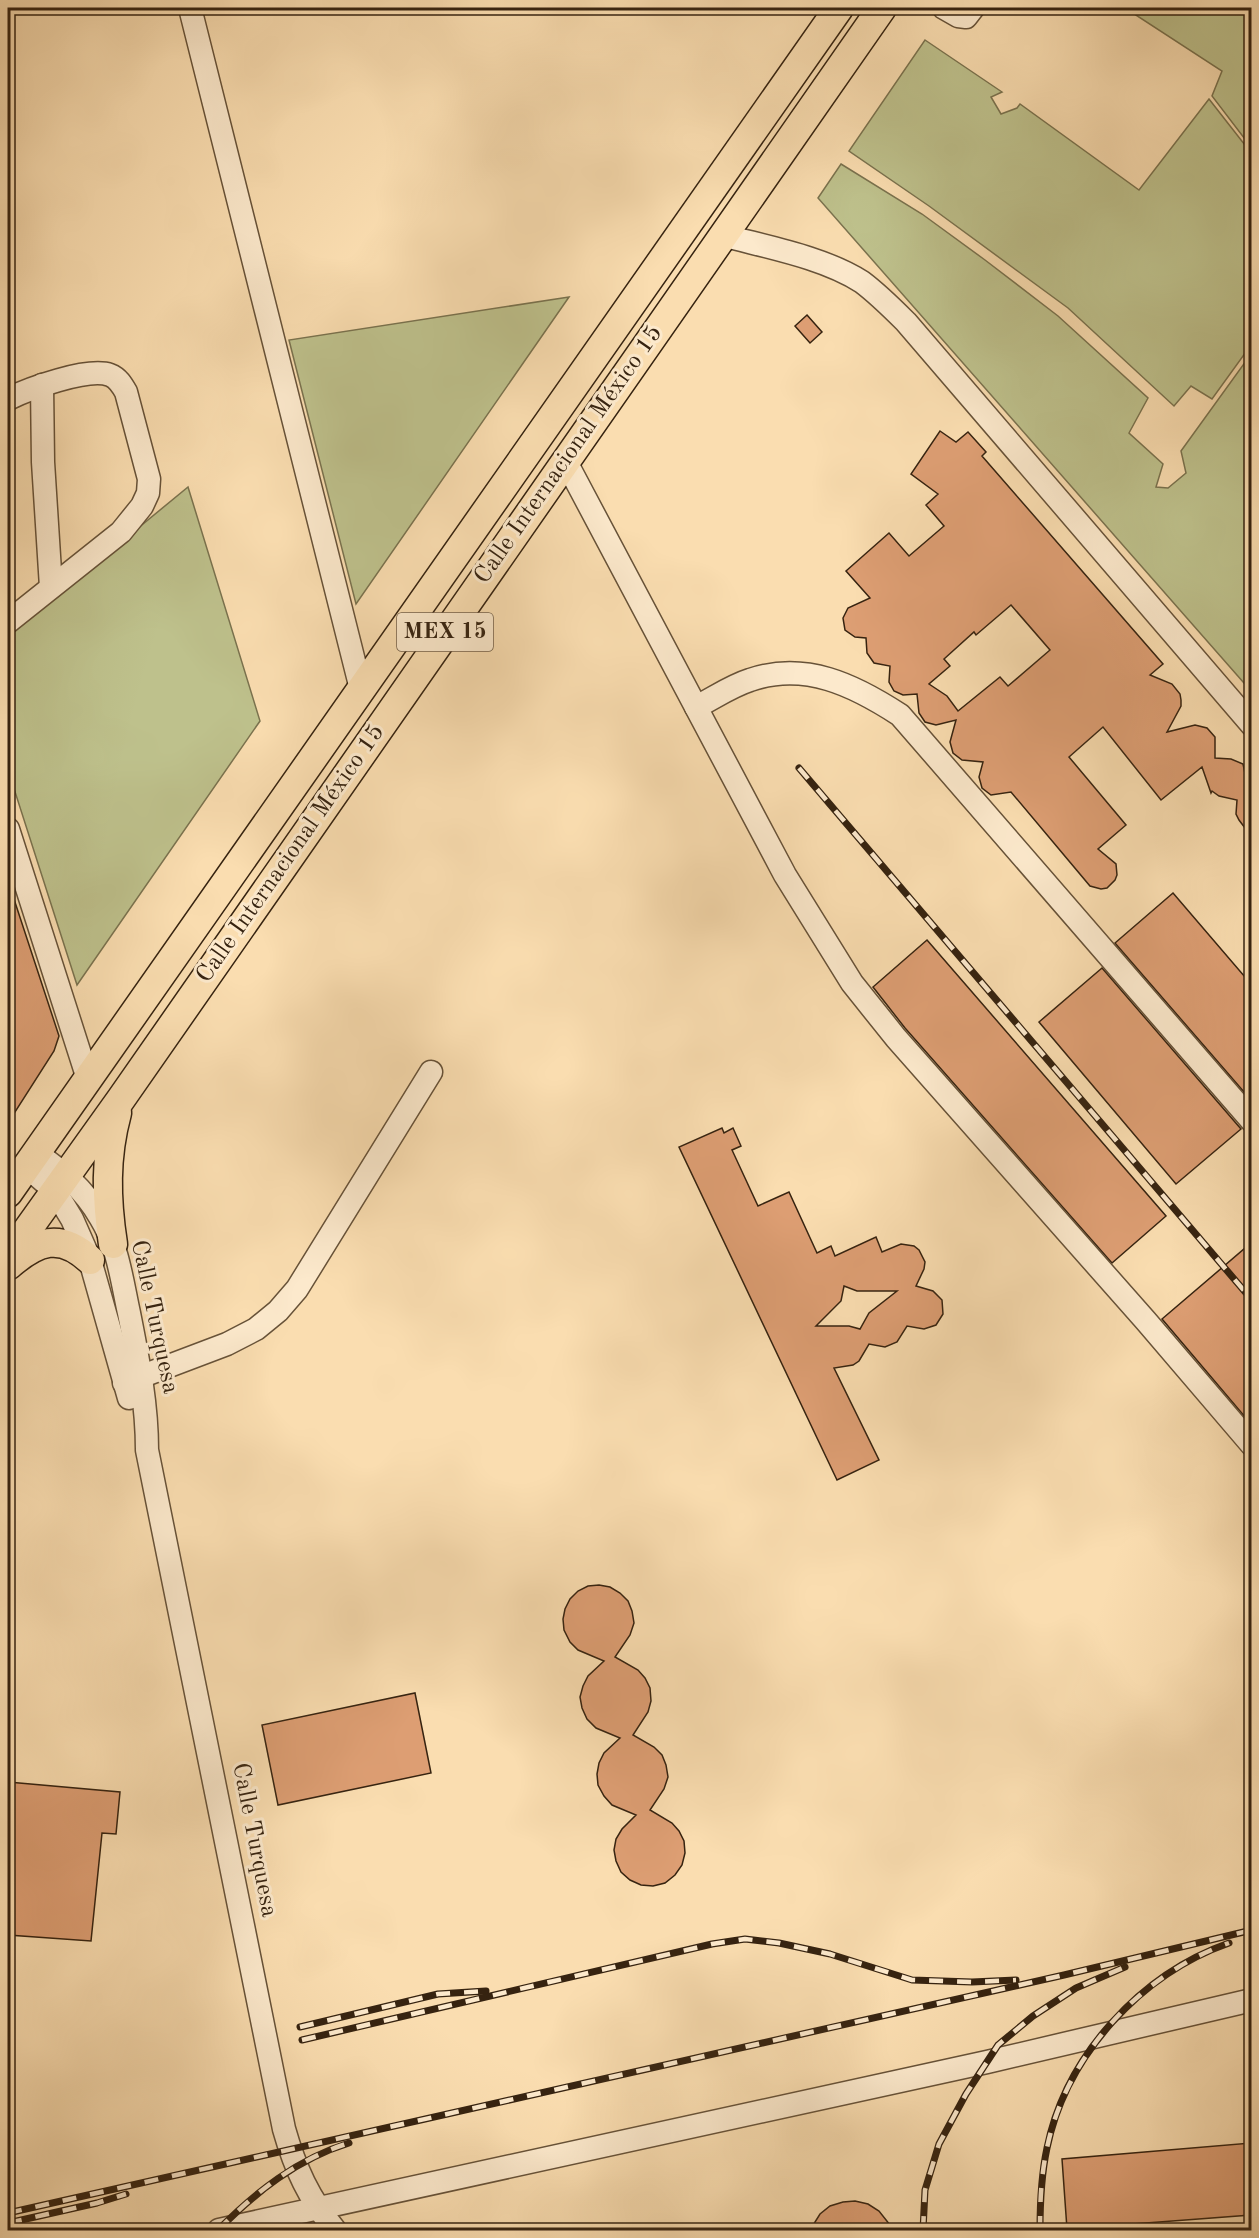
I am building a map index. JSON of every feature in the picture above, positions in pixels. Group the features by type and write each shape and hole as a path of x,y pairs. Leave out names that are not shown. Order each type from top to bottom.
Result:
{"main road":[{"name":"Calle Internacional México 15","path":"18,1175 88,1079 839,8"},
{"name":"Calle Internacional México 15","path":"8,1257 121,1099 882,8"},
{"path":"113,1244 107,1208 106,1171 111,1134 121,1099"},
{"path":"8,1266 32,1247 49,1243 65,1244 81,1252 90,1260"}],"street":[{"path":"190,8 361,689"},
{"path":"944,8 962,18 966,17 973,8"},
{"path":"722,235 806,258 838,270 860,281 883,298 1251,725"},
{"path":"8,399 42,385 99,374 110,375 120,381 126,392 149,479 148,493 142,506 121,532 8,622"},
{"path":"42,385 43,462 51,587"},
{"path":"566,460 785,875 852,983 896,1038 1146,1321 1251,1445"},
{"path":"696,707 748,681 771,674 793,673 822,676 876,700 900,715 1251,1121"},
{"path":"8,829 88,1079"},
{"path":"133,1380 227,1344 256,1329 278,1311 297,1288 431,1072"},
{"name":"Calle Turquesa","path":"18,1175 61,1183 88,1199 101,1218 113,1244 133,1380"},
{"name":"Calle Turquesa","path":"61,1183 72,1220 90,1260 147,1422 147,1450 284,2129 296,2167 318,2210 335,2230"},
{"path":"219,2230 987,2062 1251,2000"}],"green space":[{"path":"1125,8 1251,8 1251,147 1212,96 1222,71"},
{"path":"925,40 1002,92 991,97 1001,114 1017,108 1020,104 1139,190 1209,99 1252,154 1251,345 1212,399 1191,386 1174,406 1068,308 929,206 849,151"},
{"path":"841,164 922,214 985,260 1058,316 1148,398 1129,433 1163,464 1156,487 1168,488 1186,473 1181,451 1251,354 1251,691 818,198"},
{"path":"569,297 356,604 289,340"},
{"path":"188,487 260,721 77,985 8,770 8,635"}],"building":[{"path":"807,315 822,332 810,343 795,326"},
{"path":"940,431 956,442 968,432 986,452 982,456 1163,664 1150,675 1172,684 1180,694 1181,700 1181,706 1167,732 1195,725 1207,728 1215,737 1215,758 1231,759 1243,764 1249,792 1251,791 1251,836 1236,814 1237,800 1219,796 1212,791 1211,793 1202,767 1161,800 1103,727 1069,757 1126,825 1098,849 1116,864 1117,875 1107,888 1090,886 1011,792 991,795 982,788 979,777 983,762 962,760 953,753 950,742 956,720 936,725 925,722 919,713 917,694 903,695 894,691 889,682 890,666 874,663 867,653 866,638 855,637 845,630 843,618 848,608 870,598 846,571 889,533 909,556 944,526 926,505 938,494 911,474","holes":["1011,605 1050,650 1008,686 1000,677 958,711 947,696 929,684 950,666 944,659 974,632 976,635"]},
{"path":"10,887 59,1036 54,1051 8,1123 8,888"},
{"path":"1173,893 1251,984 1251,1100 1115,943"},
{"path":"927,940 1166,1216 1112,1263 905,1028 873,987"},
{"path":"1102,968 1241,1129 1176,1184 1039,1022"},
{"path":"722,1128 724,1133 733,1128 741,1146 732,1150 758,1206 789,1192 817,1253 831,1246 835,1256 876,1237 882,1252 901,1244 914,1246 919,1250 925,1262 916,1286 933,1291 942,1300 943,1314 936,1325 924,1329 907,1326 897,1342 885,1347 869,1344 859,1361 853,1365 834,1368 879,1460 837,1480 679,1147","holes":["844,1286 857,1291 897,1291 869,1313 860,1329 849,1326 816,1326 841,1301"]},
{"path":"1251,1243 1251,1424 1162,1319"},
{"path":"588,1586 610,1587 620,1593 628,1601 632,1611 634,1623 630,1635 615,1657 638,1670 650,1688 651,1701 648,1712 633,1735 654,1747 662,1755 668,1777 664,1789 650,1810 672,1823 684,1841 685,1853 682,1865 665,1883 653,1886 641,1885 630,1880 621,1872 614,1850 616,1839 636,1815 612,1805 598,1785 599,1763 604,1753 620,1738 596,1728 587,1719 580,1697 588,1676 604,1661 578,1650 570,1642 564,1630 563,1619 570,1599 578,1591"},
{"path":"415,1693 431,1773 278,1805 262,1725"},
{"path":"8,1782 120,1792 116,1834 102,1833 91,1941 8,1935"},
{"path":"1251,2143 1251,2215 1067,2229 1062,2159"},
{"path":"855,2201 868,2204 879,2211 894,2230 810,2230 820,2214 830,2206"}],"railway":[{"path":"799,768 1252,1300"},
{"path":"8,2213 1064,1975 1252,1930"},
{"path":"302,2040 712,1944 745,1939 779,1943 830,1954 912,1980 972,1982 1016,1980"},
{"path":"1040,2230 1041,2189 1047,2148 1057,2114 1071,2081 1090,2050 1112,2022 1166,1975 1197,1957 1229,1943"},
{"path":"923,2230 925,2190 939,2144 966,2094 998,2045 1033,2016 1076,1988 1125,1967"},
{"path":"300,2027 438,1994 486,1991"},
{"path":"218,2230 278,2178 312,2158 349,2143"},
{"path":"8,2223 97,2203 126,2194"}]}
